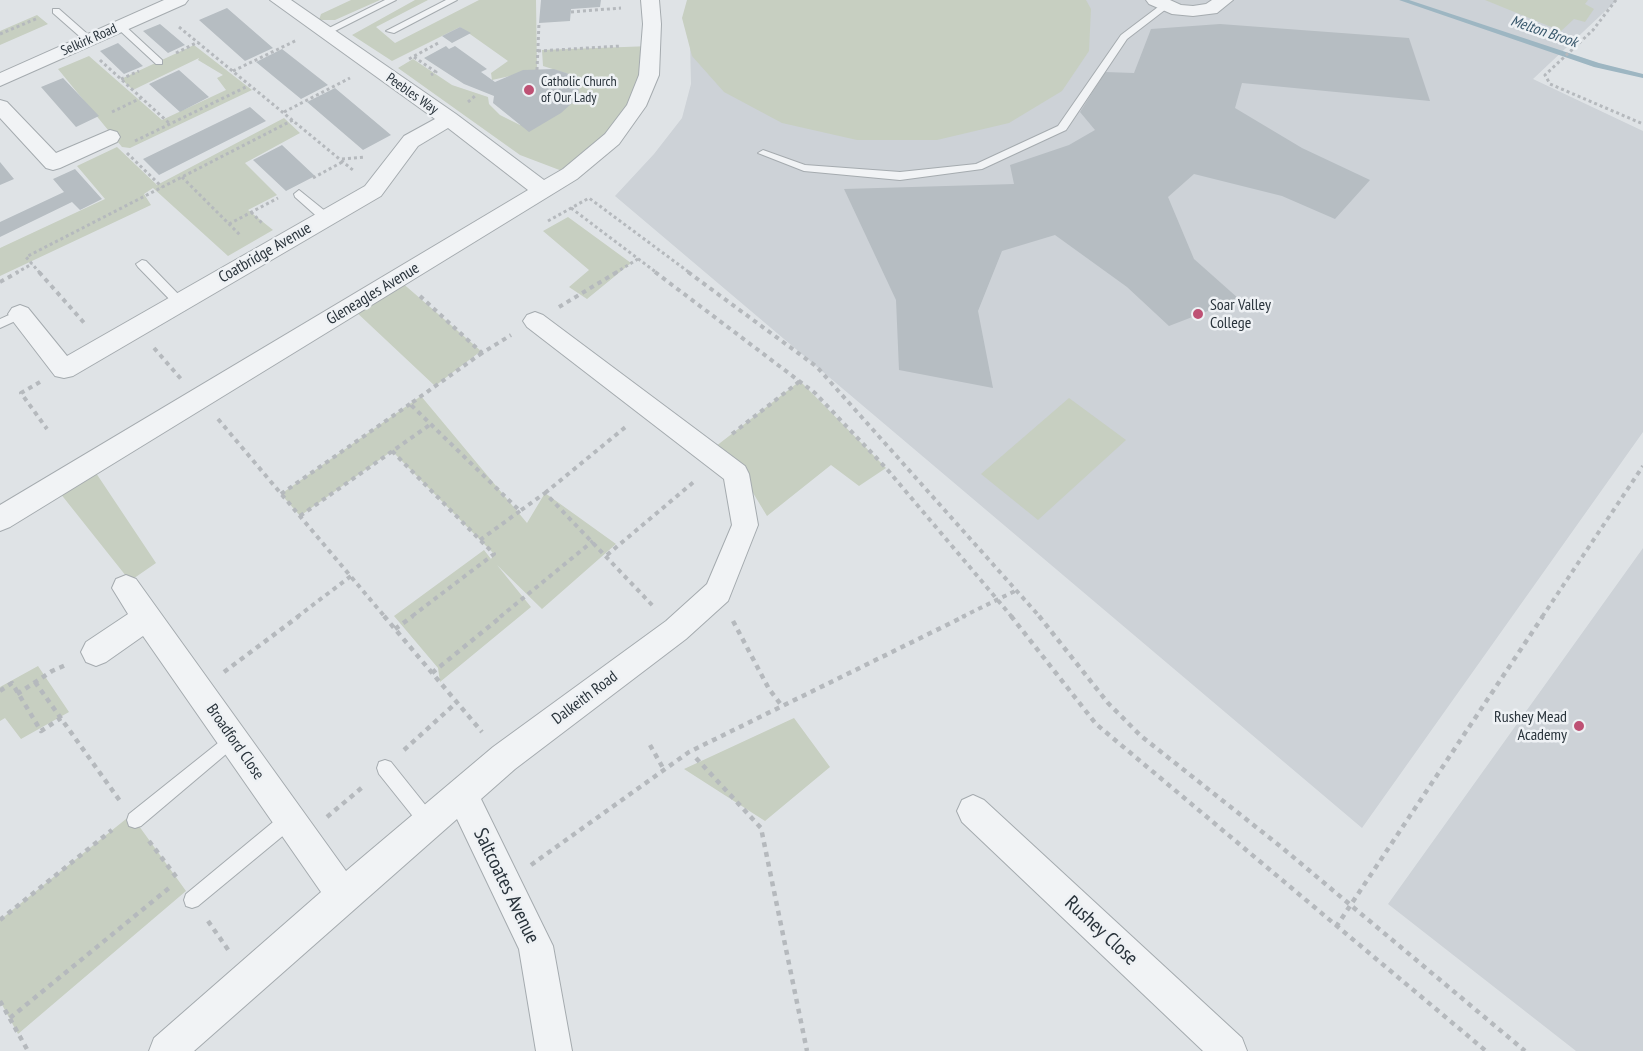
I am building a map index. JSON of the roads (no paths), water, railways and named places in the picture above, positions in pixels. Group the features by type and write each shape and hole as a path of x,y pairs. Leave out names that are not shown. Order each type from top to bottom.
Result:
{"street":[{"name":"Selkirk Road","path":"0,80 178,0"},
{"name":"Peebles Way","path":"279,0 448,119 543,190"},
{"name":"Gleneagles Avenue","path":"0,519 570,174 612,139 636,106 649,75 652,24 650,0"},
{"path":"1160,3 1193,11 1211,9 1224,0"},
{"path":"0,106 53,163 110,137"},
{"name":"Coatbridge Avenue","path":"10,319 64,369 373,191 411,141 448,119"},
{"name":"Dalkeith Road","path":"167,1051 343,895 504,758 676,630 718,592 745,525 736,474 535,321"},
{"name":"Broadford Close","path":"126,588 343,895"},
{"path":"96,652 147,617"},
{"name":"Saltcoates Avenue","path":"462,795 536,945 554,1051"},
{"name":"Rushey Close","path":"973,811 1229,1051"}],"lane":[{"path":"321,31 392,0"},
{"path":"392,31 453,0"},
{"path":"763,153 804,168 900,176 978,167 1062,128 1124,37 1160,3"},
{"path":"56,11 86,41"},
{"path":"120,26 159,62"},
{"path":"299,194 326,218"},
{"path":"142,264 180,302"},
{"path":"128,821 233,739"},
{"path":"385,768 429,823"},
{"path":"192,900 290,819"}],"waterway":[{"name":"Melton Brook","path":"1402,0 1597,65 1643,76"}],"place":[{"name":"Catholic Church of Our Lady","path":"529,90"},
{"name":"Soar Valley College","path":"1198,314"},
{"name":"Rushey Mead Academy","path":"1579,726"}]}
